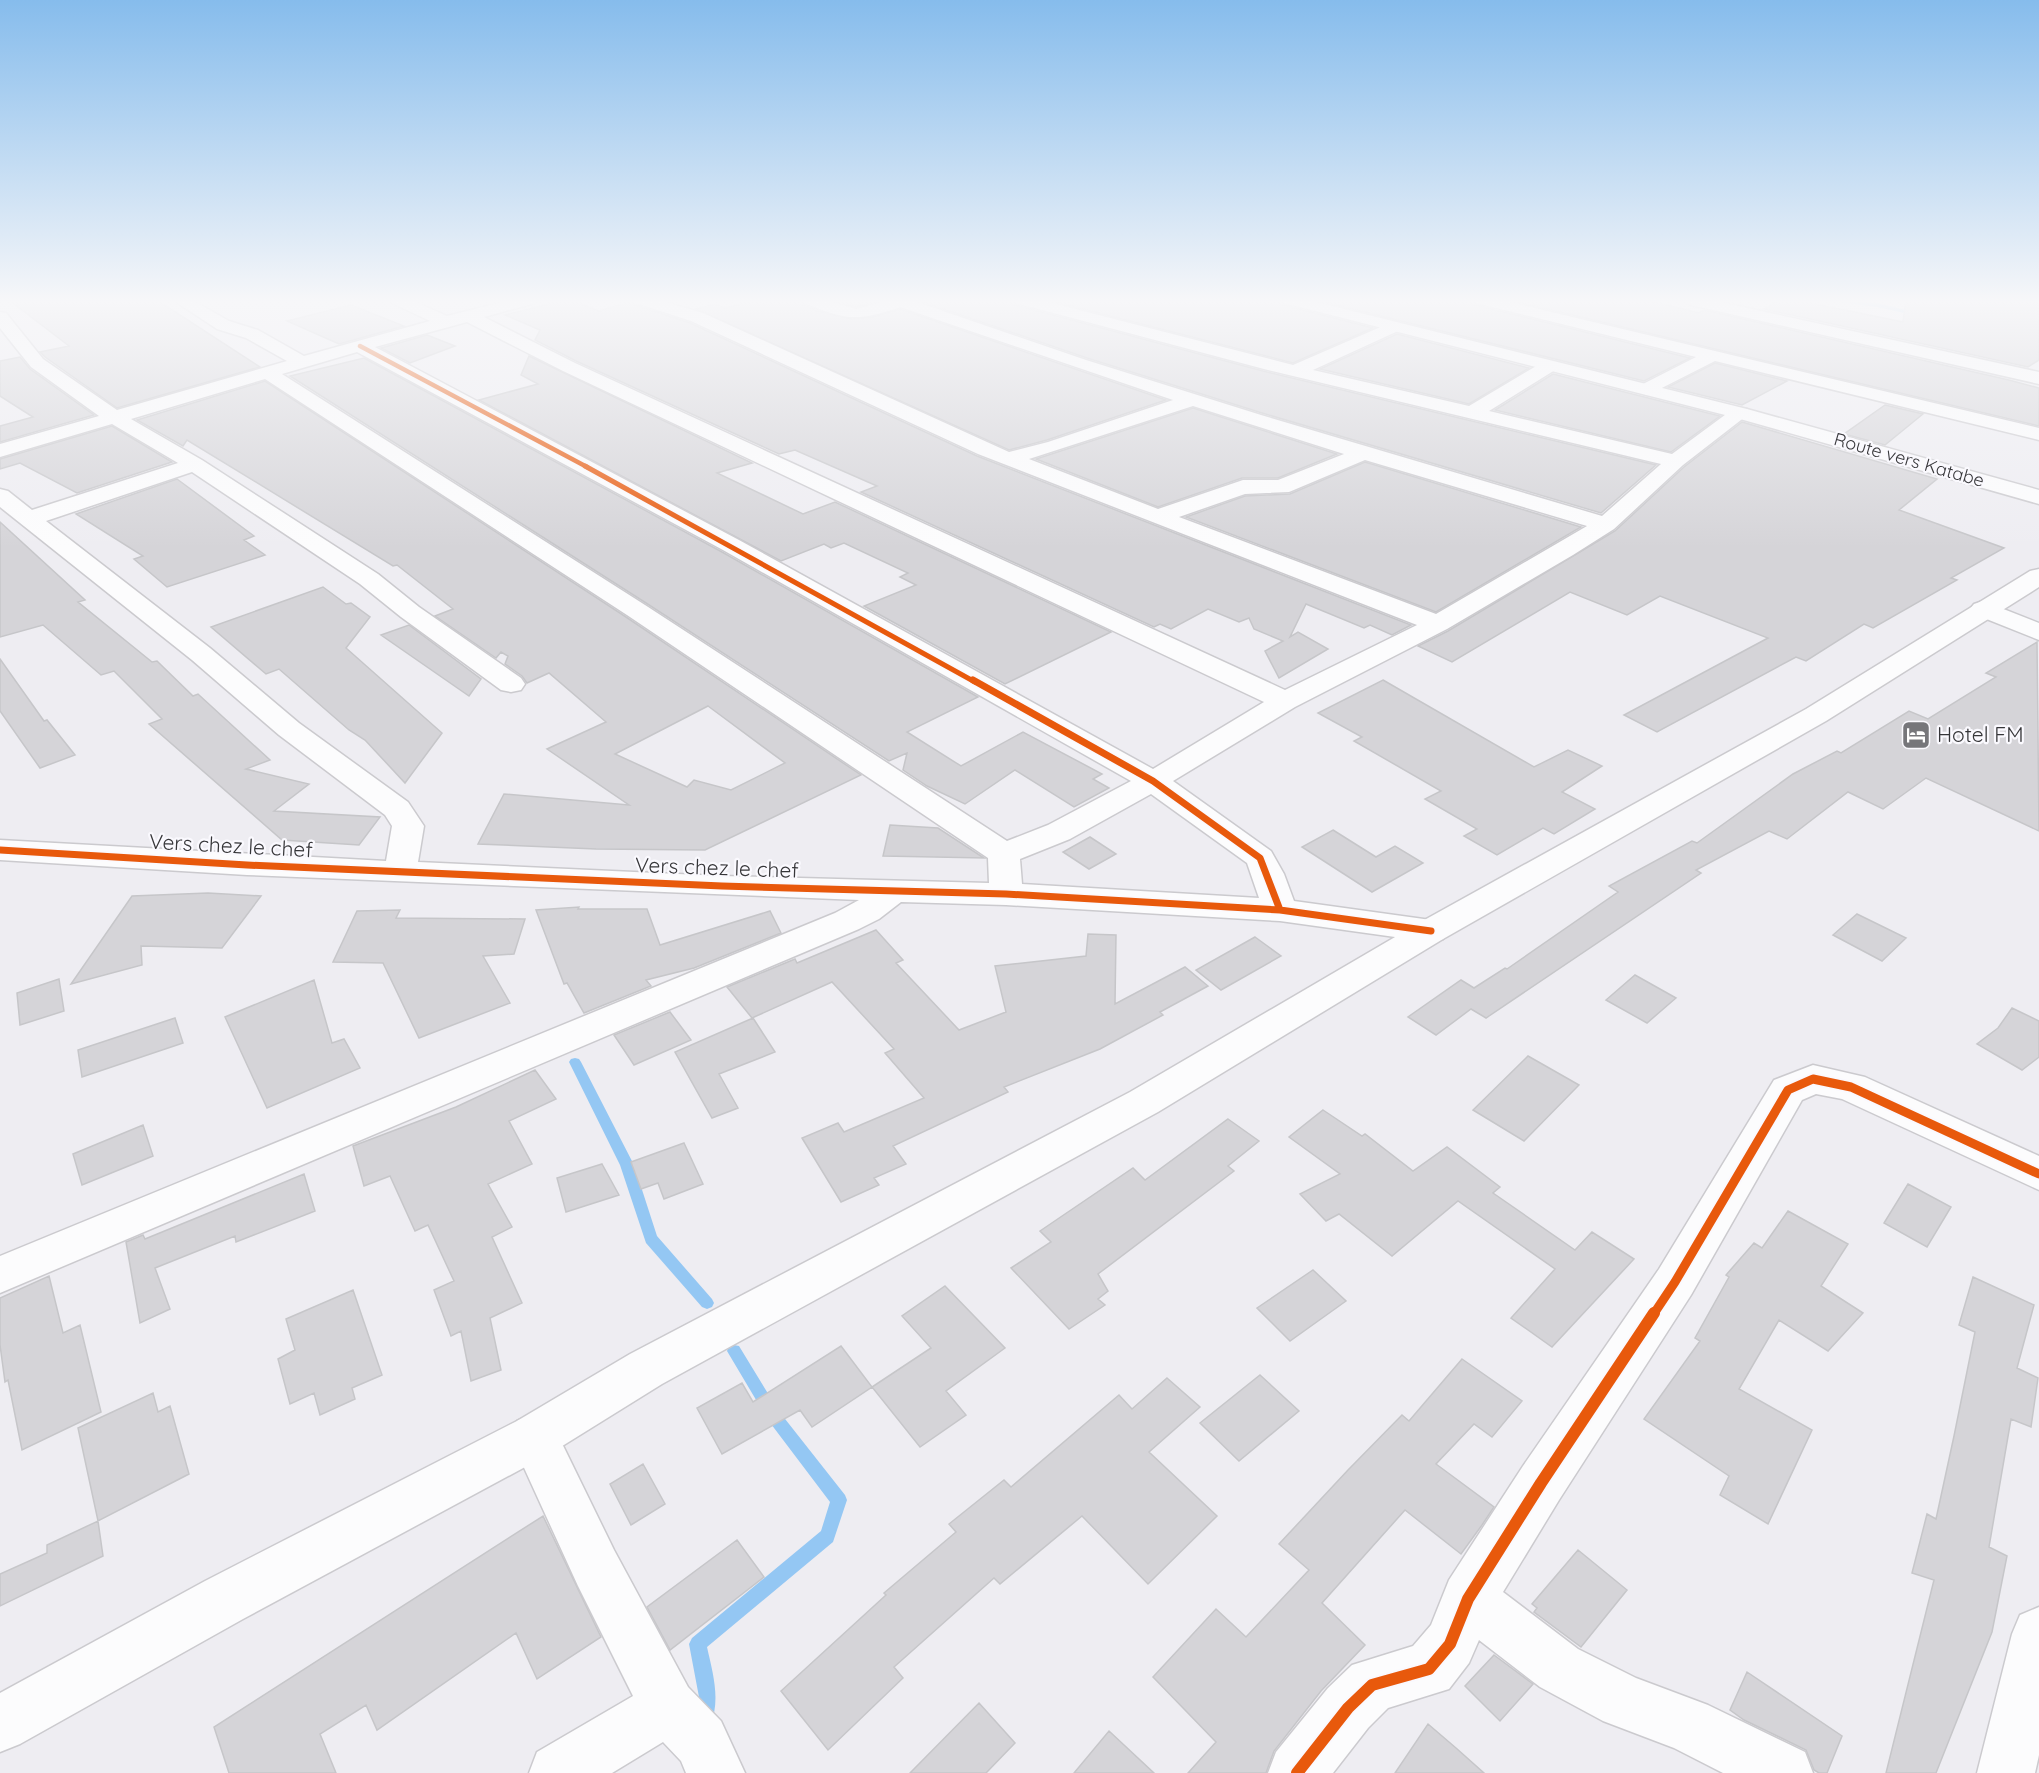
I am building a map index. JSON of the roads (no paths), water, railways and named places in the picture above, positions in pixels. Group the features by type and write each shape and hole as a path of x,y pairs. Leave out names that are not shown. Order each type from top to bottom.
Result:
{"main road":[{"path":"65,383 115,418 195,464 369,579 410,612 511,684"},
{"path":"0,451 235,383"},
{"path":"283,383 636,610 1004,854"},
{"path":"430,383 731,545 1152,781 1260,858 1280,910"},
{"path":"603,383 1285,701"},
{"path":"839,383 985,450 1438,624"},
{"path":"1141,383 1362,454 1606,524"},
{"path":"1347,383 1676,461"},
{"path":"1473,412 1521,383"},
{"name":"Route vers Katabe","path":"1620,383 1740,413 2039,497"},
{"path":"1647,389 1659,383"},
{"path":"1820,383 2039,434"},
{"path":"1010,458 1054,446 1193,400"},
{"path":"1004,854 1059,832 1152,781 1285,701 1438,624 1606,524 1676,461 1740,413"},
{"path":"1159,516 1243,487 1281,487 1362,454"},
{"path":"28,519 195,464"},
{"path":"0,496 201,654 289,729 397,809 408,826 400,872"},
{"path":"0,1724 224,1600 534,1437 646,1369 1144,1102 1431,932 1816,715 2039,576"},
{"path":"1983,609 2039,632"},
{"name":"Vers chez le chef","path":"0,850 235,865 891,892 1006,894 1280,910 1431,932"},
{"path":"1004,854 1006,894"},
{"path":"0,1275 847,921 867,911 891,892"},
{"path":"1297,1773 1348,1708 1372,1684 1429,1668 1450,1644 1468,1599 1540,1484 1675,1282 1788,1090 1813,1079 1851,1087 2039,1174"},
{"path":"534,1437 596,1569 668,1707 701,1742 716,1773"},
{"path":"1468,1599 1559,1668 1623,1701 1688,1725 1784,1773"},
{"path":"2006,1773 2039,1634"},
{"path":"558,1773 668,1707"}],"waterway":[{"path":"575,1062 627,1165 651,1239 707,1303"},
{"path":"704,1720 708,1697 698,1644 827,1536 839,1500 773,1415 734,1351"}],"place":[{"name":"Hotel FM","path":"1916,735"}]}
